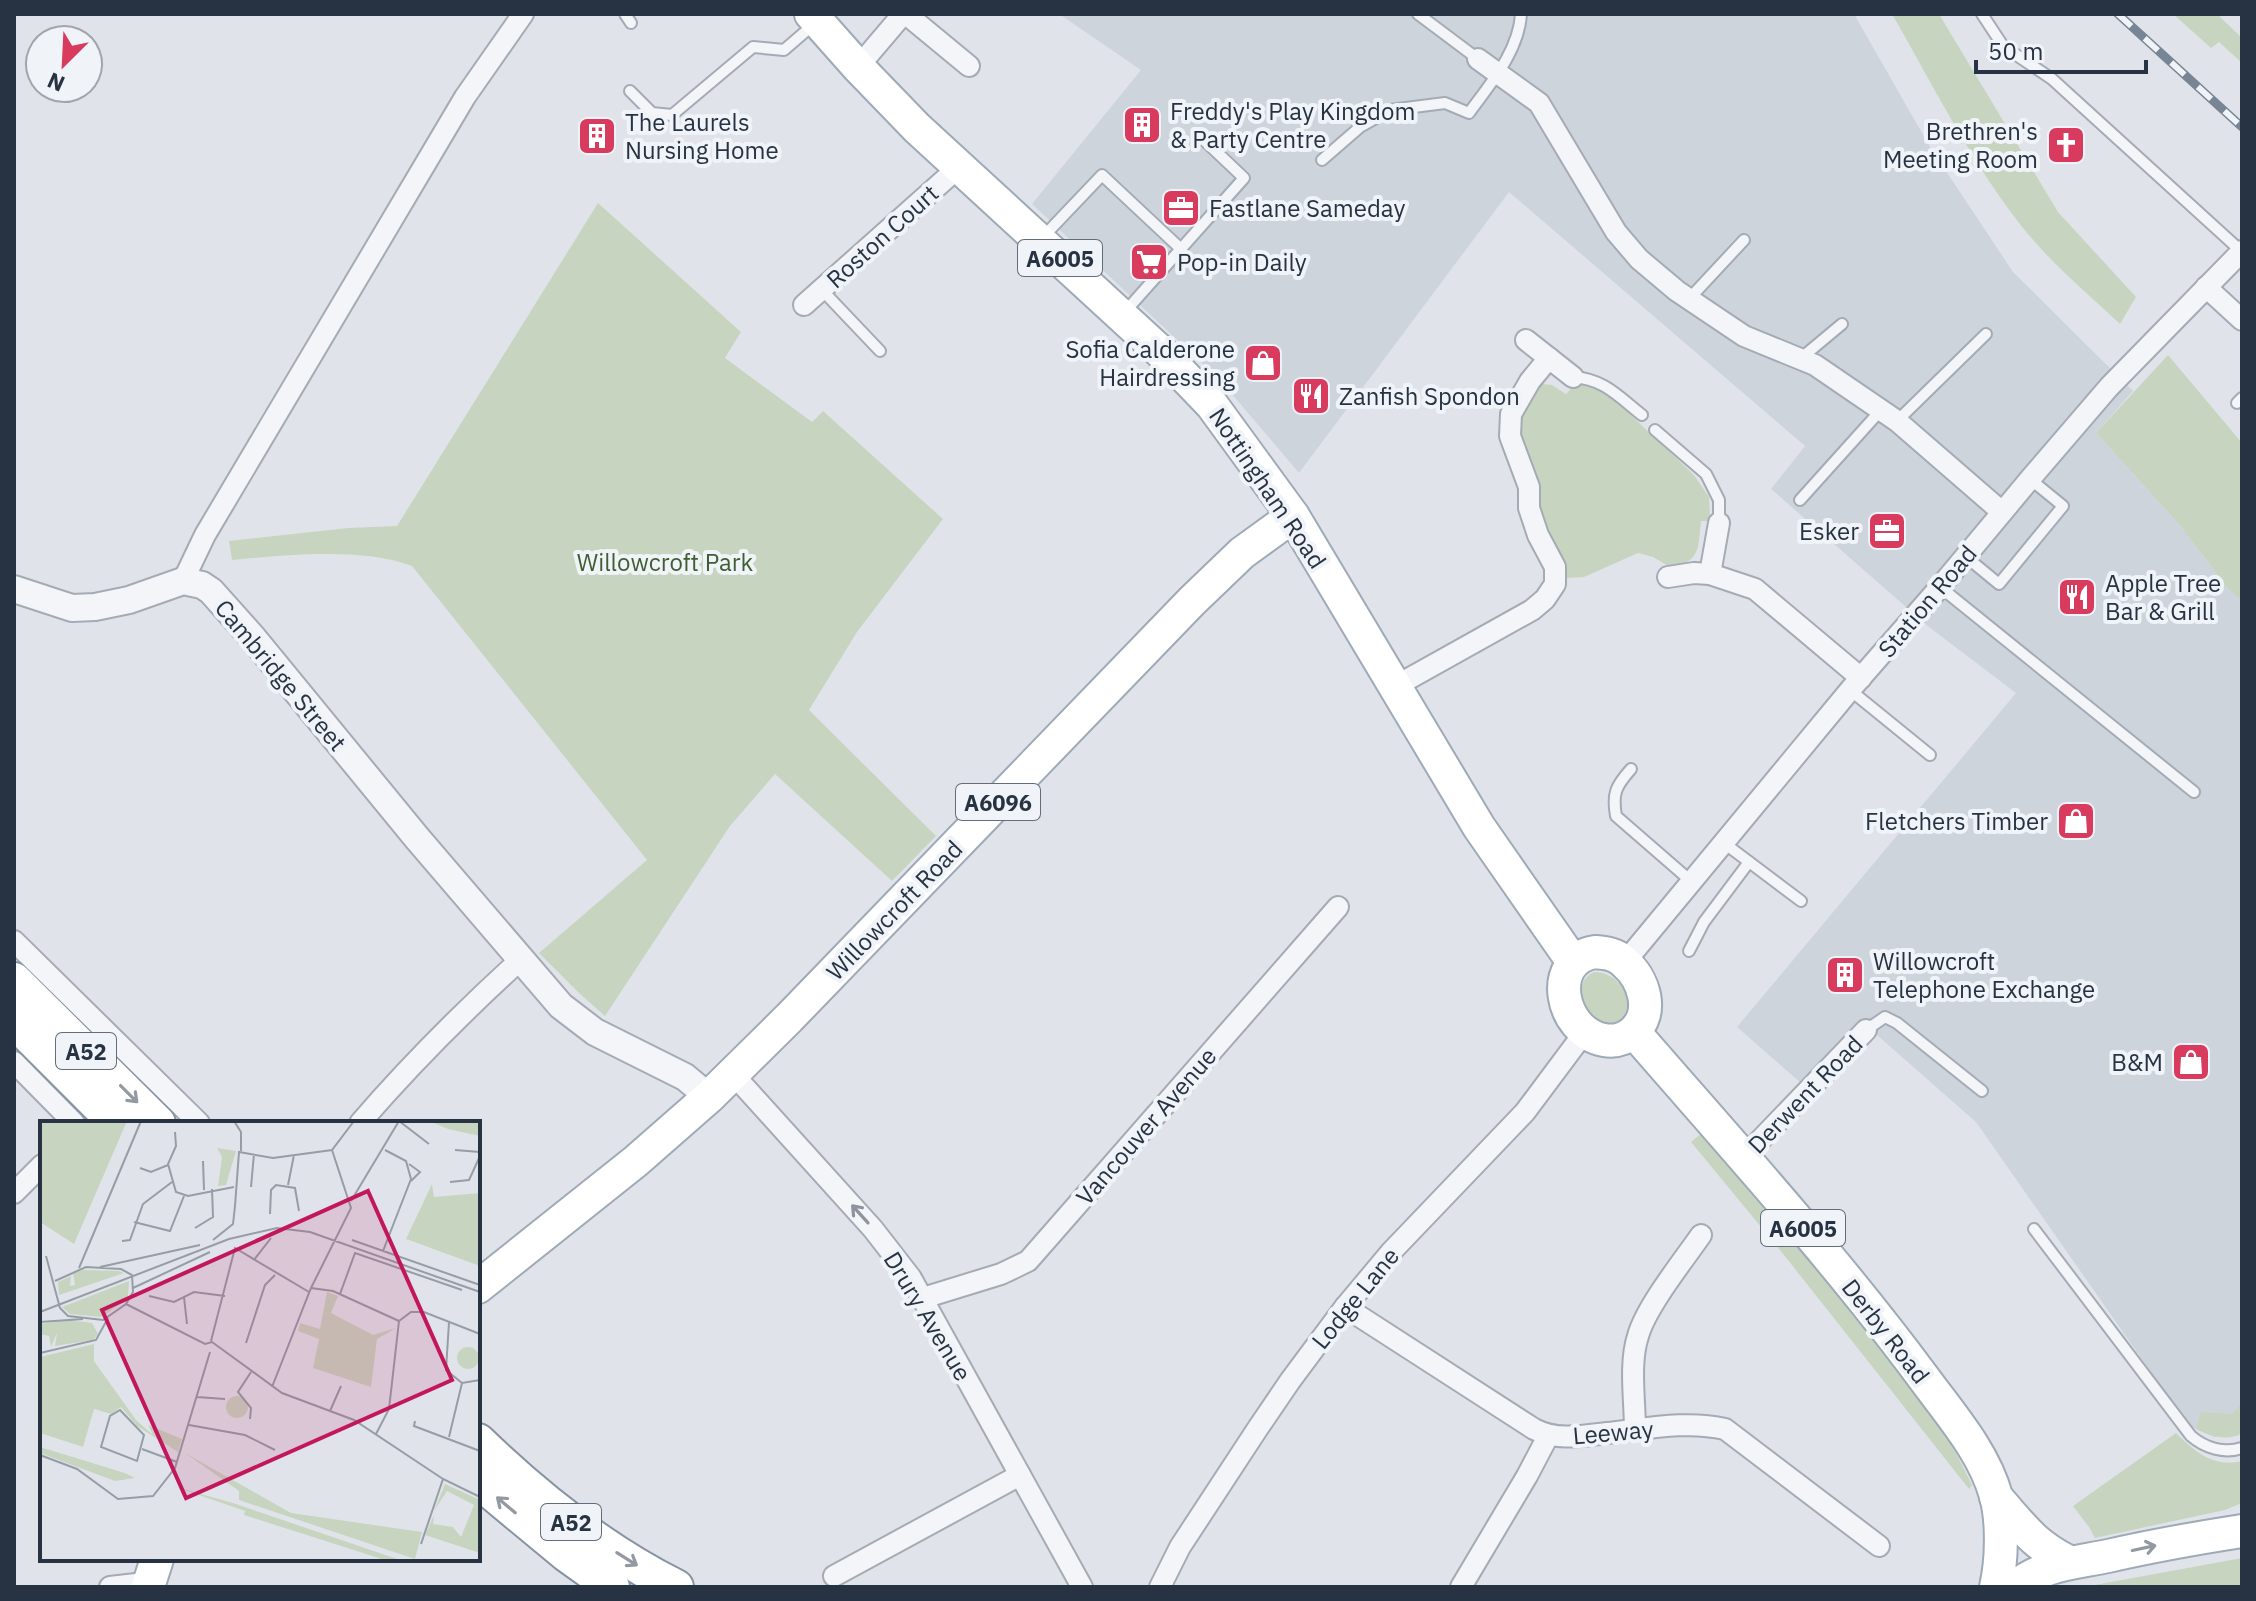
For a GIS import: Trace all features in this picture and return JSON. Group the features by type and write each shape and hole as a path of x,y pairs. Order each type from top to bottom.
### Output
{"highway":[{"name":"A52","path":"14,980 156,1121"},
{"name":"A52","path":"14,1021 114,1121"},
{"name":"A52","path":"480,1443 571,1522 676,1587"},
{"name":"A52","path":"480,1483 566,1554 612,1587"}],"main road":[{"name":"Nottingham Road","path":"814,18 917,128 1163,354 1212,405 1293,516 1479,827 1573,962"},
{"name":"Willowcroft Road","path":"480,1285 636,1161 709,1097 1192,601 1242,553 1293,516"},
{"path":"1595,952 1607,953 1625,962 1639,979 1644,995 1646,1012 1634,1032 1609,1041 1584,1033 1577,1026 1565,1004 1564,987 1573,962 1584,954 1595,952"},
{"name":"Derby Road","path":"1634,1032 1891,1333 1964,1433 1986,1471 1996,1497 2000,1549 1996,1587"},
{"name":"Derby Road","path":"1996,1497 2024,1531 2048,1552 2067,1561"},
{"path":"2015,1587 2067,1561 2097,1558 2238,1529"},
{"path":"148,1586 156,1561"}],"street":[{"path":"14,589 72,608 95,607 129,600 183,581 205,535 465,97 523,14"},
{"path":"858,67 904,14 969,66"},
{"path":"1478,59 1539,103 1616,232 1639,259 1689,299 1744,336 1815,365 1889,416 2002,512"},
{"name":"Roston Court","path":"804,305 960,166"},
{"name":"Station Road","path":"1625,962 2109,387 2242,251"},
{"path":"2206,287 2242,320"},
{"path":"1526,340 1573,377"},
{"path":"1394,687 1532,610 1545,599 1555,584 1555,567 1529,508 1529,487 1510,436 1511,414 1530,381 1549,358"},
{"path":"1710,574 1719,523"},
{"path":"1668,577 1710,574 1755,589 1856,684"},
{"name":"Cambridge Street","path":"183,581 202,585 211,591 253,638 561,1006 577,1020 620,1046 685,1077 709,1097"},
{"name":"Vancouver Avenue","path":"923,1298 1001,1274 1028,1261 1338,907"},
{"path":"14,941 197,1121"},
{"path":"362,1121 431,1043 520,960"},
{"name":"Derwent Road","path":"1743,1158 1866,1030"},
{"name":"Lodge Lane","path":"1160,1587 1180,1547 1265,1417 1345,1307 1391,1252 1525,1112 1584,1033"},
{"path":"14,1062 72,1121"},
{"name":"Drury Avenue","path":"733,1074 873,1229 911,1278 1082,1587"},
{"path":"14,1193 40,1167"},
{"path":"1635,1430 1634,1362 1638,1336 1656,1302 1701,1235"},
{"name":"Leeway","path":"1345,1307 1548,1436 1701,1426 1725,1429 1879,1546"},
{"path":"1461,1587 1548,1436"},
{"path":"834,1576 1020,1475"},
{"path":"110,1587 148,1586"}],"lane":[{"path":"1418,14 1478,59"},
{"path":"1322,160 1360,127 1390,110 1445,103 1469,113 1498,74 1520,29 1521,14"},
{"path":"1982,14 2003,46 2052,79 2242,251"},
{"path":"630,91 652,113 672,115 753,47 784,50 814,18"},
{"path":"1121,315 1244,178 1205,141"},
{"path":"1040,241 1102,175 1181,249"},
{"path":"1689,299 1744,240"},
{"path":"822,290 880,351"},
{"path":"1800,359 1842,324"},
{"path":"1800,500 1889,416 1986,334"},
{"path":"1573,377 1591,378 1642,415"},
{"path":"1655,430 1706,474 1719,500 1719,523"},
{"path":"1965,556 1999,584 2063,506 2030,479"},
{"path":"1940,587 2194,792"},
{"path":"1856,684 1930,755"},
{"path":"1631,769 1618,784 1613,800 1616,816 1692,882"},
{"path":"1724,843 1801,901"},
{"path":"1689,951 1704,922 1749,862"},
{"path":"1866,1030 1885,1017 1897,1023 1982,1091"},
{"path":"2034,1229 2191,1436 2212,1448 2225,1451 2242,1448"}],"shaded area":[{"path":"1059,14 1854,14 1930,147 2013,272 2133,391 2096,433 2177,522 2229,590 2242,601 2242,1433 2214,1437 2188,1425 1976,1122 1861,1021 1801,1083 1737,1027 2016,693 1929,627 1771,489 1805,446 1509,192 1299,473 1220,380 1032,204 1141,70"}],"green space":[{"path":"1892,14 1939,14 2058,212 2136,297 2120,324 2052,261 2016,219 1966,145"},
{"path":"2173,14 2217,14 2242,38 2242,63 2219,42 2211,48"},
{"name":"Willowcroft Park","path":"598,203 741,332 725,358 812,422 823,411 943,519 857,632 809,710 936,836 892,881 775,774 730,826 605,1016 539,953 647,860 412,566 347,554 232,560 229,541 397,526"},
{"path":"2168,355 2242,443 2242,601 2229,590 2177,522 2096,433"},
{"path":"1578,381 1588,383 1616,401 1694,475 1709,497 1710,517 1708,521 1701,521 1696,552 1688,562 1670,567 1638,553 1584,577 1567,578 1562,557 1544,527 1520,435 1521,414 1532,393 1542,384 1552,385 1566,394"},
{"path":"1594,972 1613,978 1625,993 1626,1010 1614,1026 1594,1020 1583,1006 1582,984"},
{"path":"1703,1132 1928,1408 1954,1449 1972,1485 1969,1489 1691,1142"},
{"path":"2242,1403 2242,1433 2225,1438 2196,1429 2201,1412 2232,1414"},
{"path":"2176,1433 2206,1457 2232,1463 2242,1461 2242,1503 2225,1510 2095,1538 2073,1506"},
{"path":"2242,1558 2242,1587 2087,1587 2089,1586"}],"railway":[{"path":"2118,14 2242,127"}],"place":[{"name":"Freddy's Play Kingdom & Party Centre","path":"1142,125"},
{"name":"The Laurels Nursing Home","path":"597,136"},
{"name":"Brethren's Meeting Room","path":"2066,145"},
{"name":"Fastlane Sameday","path":"1181,208"},
{"name":"Pop-in Daily","path":"1149,262"},
{"name":"Sofia Calderone Hairdressing","path":"1263,363"},
{"name":"Zanfish Spondon","path":"1311,396"},
{"name":"Esker","path":"1887,531"},
{"name":"Apple Tree Bar & Grill","path":"2077,597"},
{"name":"Fletchers Timber","path":"2076,821"},
{"name":"Willowcroft Telephone Exchange","path":"1845,975"},
{"name":"B&M","path":"2191,1062"}]}
